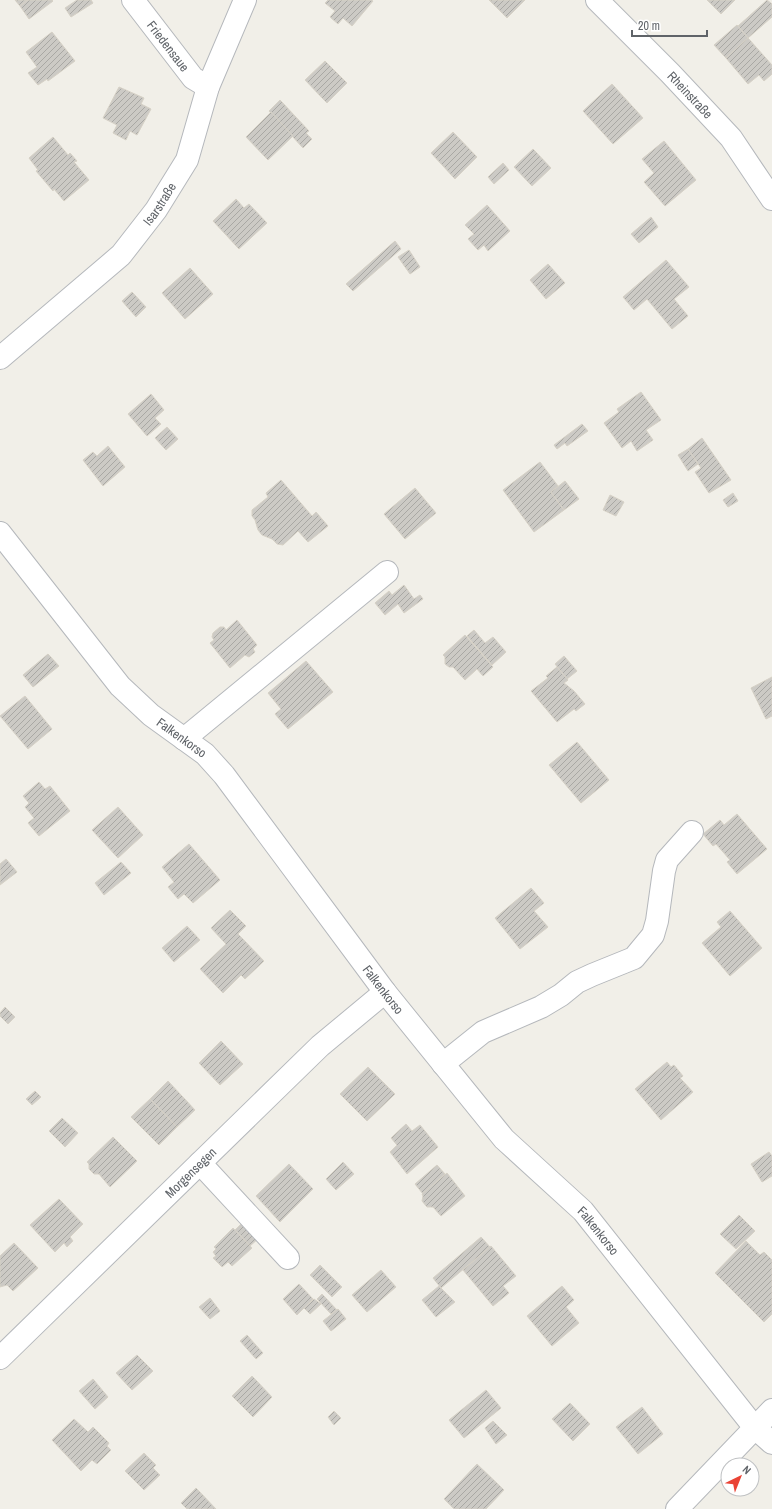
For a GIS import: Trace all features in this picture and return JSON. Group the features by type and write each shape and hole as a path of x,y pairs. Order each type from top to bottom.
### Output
{"street":[{"name":"Friedensaue","path":"133,0 193,78 208,87"},
{"name":"Isarstraße","path":"0,358 121,255 156,210 187,160 208,87 245,0"},
{"name":"Rheinstraße","path":"597,0 670,73 731,138 772,199"},
{"name":"Falkenkorso","path":"0,533 120,686 151,716 205,754 224,775 385,992 504,1139 583,1211 755,1428 772,1443"},
{"path":"184,739 387,572"},
{"path":"443,1064 483,1032 541,1007 561,995 577,982 634,958 653,935 657,921 667,860 692,832"},
{"name":"Morgensegen","path":"0,1358 320,1046 385,992"},
{"path":"200,1163 288,1258"},
{"path":"677,1509 772,1410"}],"building":[{"path":"15,0 28,0 20,6"},
{"path":"28,0 53,1 29,19 20,6"},
{"path":"77,0 91,0 93,3 71,17 65,8"},
{"path":"328,0 373,1 352,26 343,18 338,24 330,17 335,11 325,3"},
{"path":"489,0 525,0 507,18"},
{"path":"707,0 735,0 721,14"},
{"path":"767,0 772,4 772,17 748,38 738,26"},
{"path":"737,25 748,38 726,58 714,45"},
{"path":"52,32 75,61 48,81 47,79 38,85 28,73 37,67 26,52"},
{"path":"748,38 772,65 772,74 764,81 759,75 748,84 726,58"},
{"path":"325,61 347,83 327,103 305,80"},
{"path":"612,84 643,118 613,144 583,111"},
{"path":"119,87 144,98 141,104 151,109 137,135 130,131 126,140 113,133 117,125 103,118"},
{"path":"280,100 309,131 306,133 312,139 303,148 269,111"},
{"path":"271,112 293,136 268,160 246,137"},
{"path":"453,132 477,157 455,179 431,153"},
{"path":"53,137 68,155 70,153 77,161 74,162 89,180 64,201 54,189 53,191 36,171 38,170 29,158"},
{"path":"664,141 696,180 665,206 644,182 654,173 642,159"},
{"path":"533,149 551,168 532,186 514,167"},
{"path":"503,163 509,170 494,184 488,177"},
{"path":"236,199 244,208 249,204 267,223 239,249 213,221"},
{"path":"487,205 510,231 488,251 484,245 478,250 468,239 474,234 465,225"},
{"path":"651,217 658,227 639,243 631,234"},
{"path":"395,241 401,249 353,291 346,284"},
{"path":"409,250 420,267 410,274 398,257"},
{"path":"666,260 689,287 674,299 688,316 672,329 647,299 634,310 623,297"},
{"path":"548,264 565,283 546,299 530,280"},
{"path":"190,268 213,294 185,319 162,293"},
{"path":"132,292 146,307 136,317 122,301"},
{"path":"641,392 661,420 646,430 653,440 637,451 631,441 622,448 604,423 619,412 617,409"},
{"path":"151,394 164,410 155,418 161,424 147,436 128,414"},
{"path":"582,424 588,431 567,446 565,443 557,449 554,445"},
{"path":"167,427 178,439 166,450 155,438"},
{"path":"702,438 731,480 709,493 695,472 701,468 688,449"},
{"path":"108,446 125,467 103,486 83,460 93,452 97,456"},
{"path":"688,449 698,464 688,471 678,455"},
{"path":"540,462 558,486 551,492 564,510 534,532 503,490"},
{"path":"281,480 312,516 316,512 328,526 308,542 298,531 283,545 277,544 272,539 262,535 258,530 252,516 252,510 268,497 266,493"},
{"path":"565,481 579,499 564,510 551,492"},
{"path":"415,488 436,513 405,539 384,514"},
{"path":"733,493 738,501 728,507 723,500"},
{"path":"610,495 624,502 616,516 603,510"},
{"path":"404,585 414,599 420,595 423,599 404,613 398,604 385,615 375,603 389,591 392,595"},
{"path":"237,620 257,645 253,649 255,652 249,657 245,655 230,668 210,643 214,640 212,637 213,633 220,627 224,627 226,630"},
{"path":"474,630 485,643 493,637 506,652 492,665 467,636"},
{"path":"465,635 493,667 483,676 477,669 465,680 453,667 449,667 445,664 445,657 443,655"},
{"path":"48,654 59,666 33,687 23,675"},
{"path":"564,656 577,671 567,679 555,664"},
{"path":"306,661 333,692 288,729 275,714 281,709 268,693"},
{"path":"557,667 568,680 564,683 574,691 585,704 576,711 574,709 557,722 531,691 548,678 546,676"},
{"path":"772,677 772,716 766,719 751,688"},
{"path":"25,696 52,729 28,749 0,716"},
{"path":"577,742 609,780 581,803 549,765"},
{"path":"39,782 45,789 50,786 70,811 39,836 28,823 34,818 25,807 29,803 23,796"},
{"path":"118,807 143,835 118,858 92,830"},
{"path":"737,814 767,849 737,874 727,862 730,860 716,844 713,846 703,834 720,820 724,825"},
{"path":"189,844 220,880 193,903 184,894 178,899 168,887 174,882 162,867"},
{"path":"6,859 17,872 0,885 0,864"},
{"path":"121,862 131,873 104,895 95,883"},
{"path":"531,888 544,903 534,911 548,927 520,949 495,918"},
{"path":"230,910 246,926 238,934 264,961 245,979 241,975 223,993 200,969 226,944 211,928"},
{"path":"730,911 762,948 730,976 702,943 721,927 717,922"},
{"path":"187,926 200,940 174,962 162,948"},
{"path":"5,1007 15,1017 8,1024 0,1016 0,1013"},
{"path":"221,1041 243,1064 220,1085 199,1063"},
{"path":"667,1062 671,1067 674,1065 683,1076 680,1078 693,1092 661,1120 635,1089"},
{"path":"368,1067 395,1094 367,1121 340,1094"},
{"path":"168,1081 195,1110 177,1127 150,1099"},
{"path":"35,1091 41,1097 32,1105 26,1099"},
{"path":"150,1099 177,1127 159,1145 131,1117"},
{"path":"62,1118 78,1133 65,1147 49,1131"},
{"path":"406,1124 412,1131 420,1125 438,1147 407,1174 390,1152 397,1145 391,1138"},
{"path":"113,1137 137,1161 110,1187 99,1174 94,1174 89,1169 89,1164 87,1162"},
{"path":"769,1152 772,1156 772,1176 762,1182 751,1164"},
{"path":"343,1162 354,1174 336,1190 326,1179"},
{"path":"289,1164 313,1189 280,1222 256,1196"},
{"path":"437,1165 445,1174 423,1194 415,1184"},
{"path":"447,1173 465,1196 441,1216 433,1207 427,1207 422,1201 422,1194"},
{"path":"59,1199 83,1224 70,1237 73,1241 67,1247 64,1243 55,1252 30,1225"},
{"path":"739,1215 755,1231 736,1249 720,1234"},
{"path":"243,1222 259,1238 250,1246 235,1230"},
{"path":"233,1228 252,1248 232,1266 228,1262 222,1267 213,1258 216,1256 213,1252 216,1249 214,1247"},
{"path":"481,1237 490,1247 441,1288 433,1278"},
{"path":"746,1241 760,1255 764,1252 772,1260 772,1314 764,1322 715,1273"},
{"path":"14,1243 38,1268 13,1291 7,1285 0,1287 0,1256"},
{"path":"491,1246 516,1276 503,1286 509,1293 493,1306 463,1270"},
{"path":"320,1265 342,1287 332,1297 310,1275"},
{"path":"381,1270 396,1287 367,1312 352,1295"},
{"path":"299,1284 313,1299 297,1315 283,1299"},
{"path":"439,1286 455,1302 436,1317 422,1300"},
{"path":"562,1286 574,1300 566,1307 579,1323 552,1346 527,1316"},
{"path":"322,1294 337,1310 331,1314 317,1299"},
{"path":"210,1298 220,1311 210,1319 199,1307"},
{"path":"314,1299 321,1304 310,1314 304,1308"},
{"path":"338,1309 346,1319 331,1331 323,1321"},
{"path":"247,1335 263,1353 256,1359 240,1341"},
{"path":"137,1355 153,1371 132,1390 116,1373"},
{"path":"252,1376 272,1397 253,1417 232,1396"},
{"path":"93,1379 108,1397 95,1409 79,1391"},
{"path":"486,1390 501,1408 464,1438 449,1420"},
{"path":"570,1403 590,1424 573,1441 552,1419"},
{"path":"642,1407 663,1434 638,1454 616,1427"},
{"path":"334,1411 341,1418 334,1425 328,1417"},
{"path":"74,1419 88,1432 93,1427 109,1443 107,1446 111,1450 97,1464 92,1460 81,1471 52,1440"},
{"path":"493,1421 507,1435 496,1444 485,1428"},
{"path":"144,1453 156,1465 153,1468 160,1475 144,1490 125,1471"},
{"path":"477,1464 504,1490 486,1509 454,1509 444,1499"},
{"path":"196,1488 216,1509 187,1509 181,1503"}]}
